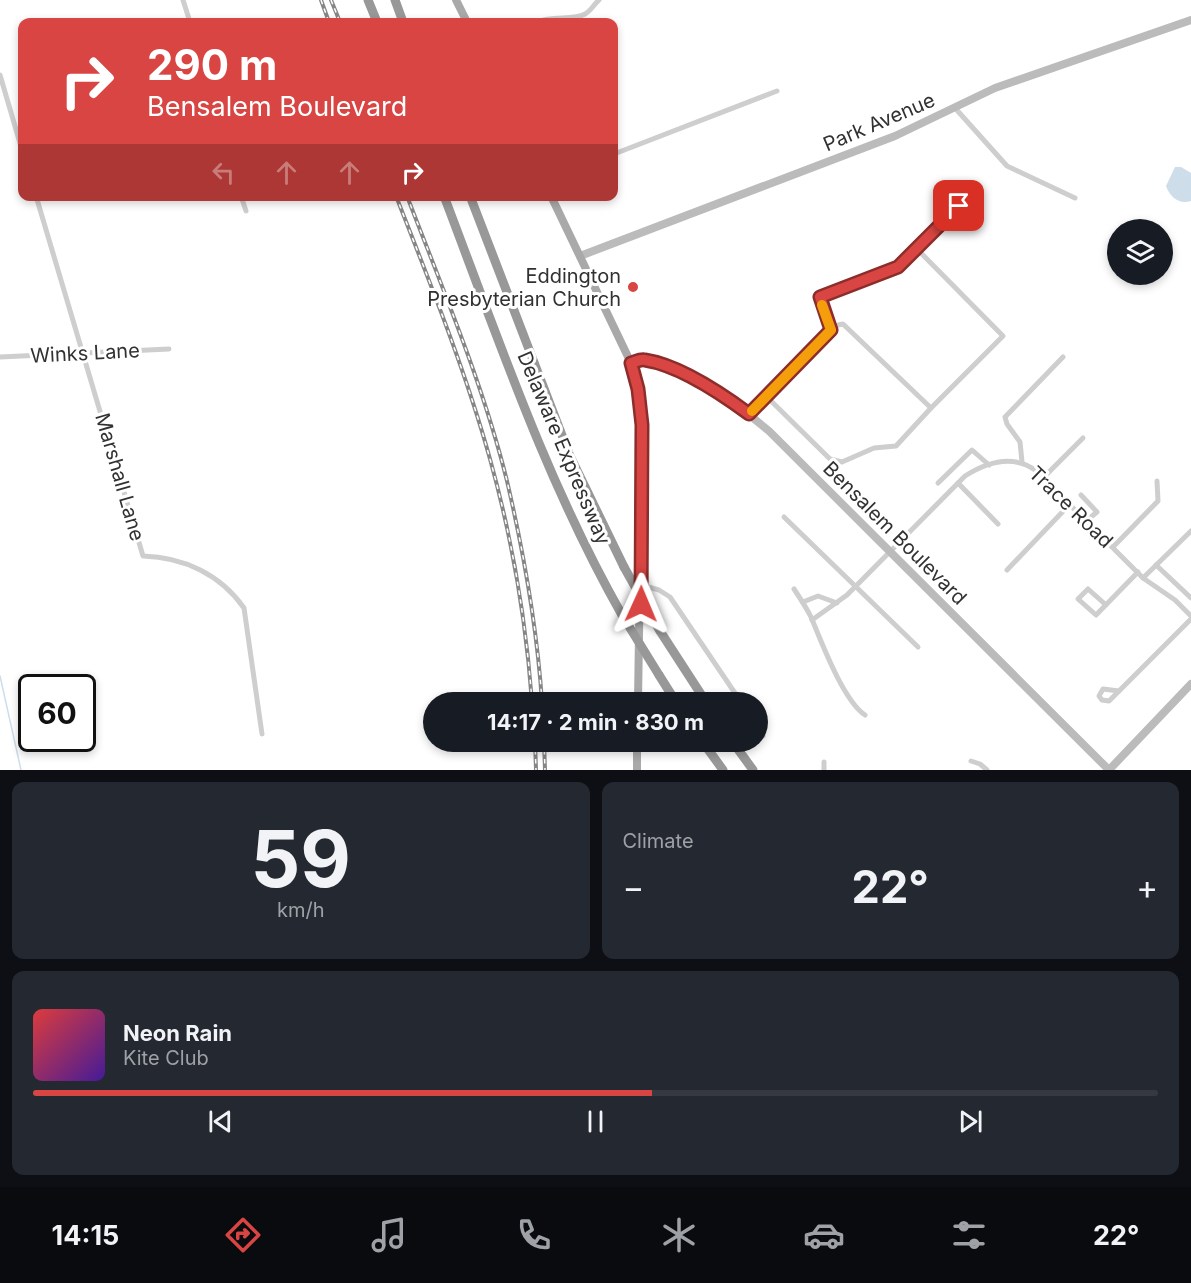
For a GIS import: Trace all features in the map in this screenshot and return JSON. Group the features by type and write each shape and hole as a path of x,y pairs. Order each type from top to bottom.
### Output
{"highway":[{"path":"368,0 375,18"},
{"path":"395,0 402,18"},
{"name":"Delaware Expressway","path":"446,201 553,478 622,615 670,692"},
{"name":"Delaware Expressway","path":"472,201 570,456 624,567 660,631 700,692"},
{"path":"710,752 723,770"},
{"path":"740,752 753,770"}],"main road":[{"path":"456,0 465,18"},
{"name":"Park Avenue","path":"580,256 895,136 995,88 1191,20"},
{"path":"553,201 631,363 638,389 642,418 638,692"},
{"name":"Bensalem Boulevard","path":"631,363 644,360 677,372 716,391 778,438 890,553 1109,770"},
{"path":"1109,770 1191,684"},
{"path":"637,752 637,770"}],"street":[{"path":"183,0 189,18"},
{"path":"549,18 580,16 588,12 599,0"},
{"path":"0,75 18,136"},
{"path":"618,152 777,92"},
{"path":"955,108 1007,166 1075,198"},
{"name":"Marshall Lane","path":"37,201 143,556 175,560 213,577 233,592 244,608 262,734"},
{"path":"243,201 246,211"},
{"path":"831,330 820,297 898,267 959,206"},
{"path":"766,396 830,459 842,462 874,448 896,446 1003,336 916,248"},
{"path":"749,414 831,330 843,324 931,408"},
{"name":"Winks Lane","path":"0,357 169,349"},
{"path":"1022,462 1020,442 1006,424 1005,417 1062,357"},
{"path":"1042,478 1083,438"},
{"path":"938,483 972,450 989,465"},
{"name":"Trace Road","path":"812,620 837,603 856,586 968,474 1008,460 1022,462 1042,478 1143,578 1175,600 1191,617"},
{"path":"1113,547 1158,501 1157,481"},
{"path":"958,483 999,524"},
{"path":"1081,495 1097,512 1086,521"},
{"path":"1007,570 1070,504"},
{"path":"784,517 918,647"},
{"path":"1143,578 1191,531"},
{"path":"1156,565 1191,598"},
{"path":"1106,605 1089,589 1078,599 1095,616 1106,605 1138,572"},
{"path":"641,585 659,590 670,597 734,692"},
{"path":"794,589 812,620 849,697 865,715"},
{"path":"802,603 818,596 837,603"},
{"path":"1119,691 1191,617"},
{"path":"971,761 987,770"},
{"path":"824,762 824,770"}],"water":[{"path":"1175,167 1181,167 1191,173 1191,201 1179,201 1173,197 1166,186"}],"waterway":[{"path":"0,676 21,770"}],"railway":[{"path":"321,0 328,18"},
{"path":"331,0 338,18"},
{"path":"398,201 458,359 490,459 517,579 531,692"},
{"path":"409,201 474,373 507,481 529,591 541,692"},
{"path":"535,752 536,770"},
{"path":"544,752 545,770"}],"slow traffic":[{"path":"752,411 831,330 822,305"}],"place":[{"name":"Eddington Presbyterian Church","path":"633,287"}],"route":[{"path":"641,604 642,425 641,405 631,363 644,360 677,372 721,394 749,414 831,330 820,297 898,267 959,206"}]}
